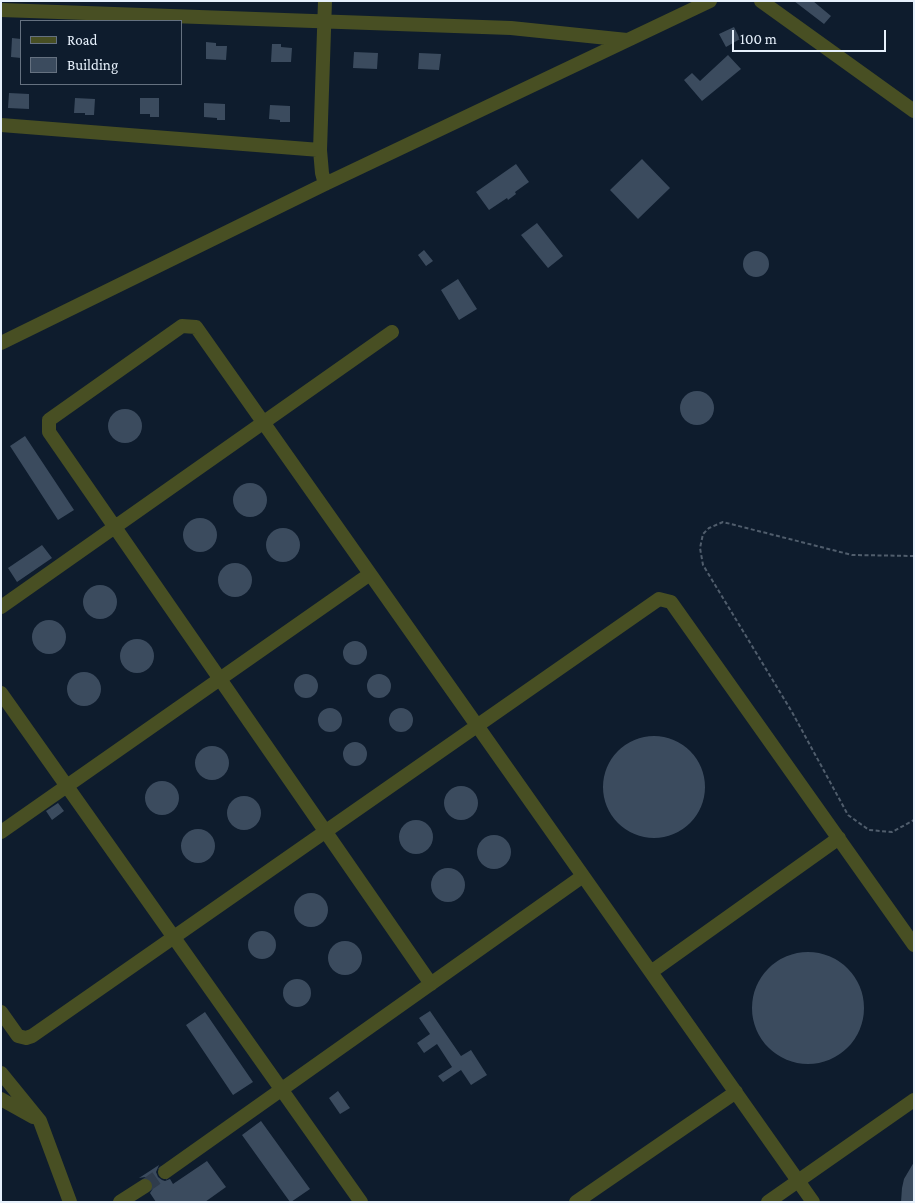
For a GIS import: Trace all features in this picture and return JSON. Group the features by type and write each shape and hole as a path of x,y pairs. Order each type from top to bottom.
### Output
{"street":[{"path":"325,1 320,150 322,173 326,184"},
{"path":"1,343 326,184 710,1"},
{"path":"761,1 914,111"},
{"path":"1,10 511,28 628,40"},
{"path":"1,125 320,150"},
{"path":"431,984 49,432 50,420 182,326 196,327 813,1202"},
{"path":"1,607 392,332"},
{"path":"1,832 370,574"},
{"path":"1,1012 18,1036 26,1038 32,1036 659,599 672,602 914,945"},
{"path":"1,693 361,1202"},
{"path":"651,972 838,838"},
{"path":"165,1172 583,876"},
{"path":"1,1072 40,1121 70,1202"},
{"path":"576,1202 736,1092"},
{"path":"1,1099 40,1121"},
{"path":"768,1202 914,1100"},
{"path":"120,1202 145,1186"}],"path":[{"path":"914,556 852,555 723,522 709,528 702,534 700,548 703,565 792,712 848,815 869,830 892,832 914,820"}],"building":[{"path":"794,1 813,1 831,16 824,24"},
{"path":"734,27 740,39 726,47 719,34"},
{"path":"12,38 20,39 20,58 11,57"},
{"path":"206,42 216,43 216,46 227,46 226,60 206,59"},
{"path":"272,44 281,44 281,47 292,48 291,62 271,62"},
{"path":"354,52 378,53 377,69 353,68"},
{"path":"419,53 441,54 439,70 418,69"},
{"path":"728,55 741,69 702,101 684,80 692,73 700,81"},
{"path":"9,93 29,94 29,109 8,108"},
{"path":"75,98 95,99 94,115 74,113"},
{"path":"140,98 159,98 159,117 150,117 150,114 140,114"},
{"path":"204,103 225,104 225,120 204,117"},
{"path":"270,105 290,106 290,122 269,119"},
{"path":"642,159 670,188 638,219 610,190"},
{"path":"516,164 529,182 515,192 516,194 508,200 507,198 489,210 476,192"},
{"path":"537,223 563,256 548,268 521,235"},
{"path":"424,250 433,261 426,266 418,255"},
{"path":"756,251 765,255 769,264 765,273 756,277 747,273 743,264 747,255"},
{"path":"458,279 477,309 459,320 441,290"},
{"path":"697,391 709,396 714,408 709,420 697,425 685,420 680,408 685,396"},
{"path":"125,409 137,414 142,426 137,438 125,443 113,438 108,426 113,414"},
{"path":"25,436 74,510 58,520 10,446"},
{"path":"250,483 262,488 267,500 262,512 250,517 238,512 233,500 238,488"},
{"path":"200,518 212,523 217,535 212,547 200,552 188,547 183,535 188,523"},
{"path":"283,528 295,533 300,545 295,557 283,562 271,557 266,545 271,533"},
{"path":"42,545 52,558 17,582 8,568"},
{"path":"235,563 247,568 252,580 247,592 235,597 223,592 218,580 223,568"},
{"path":"100,585 112,590 117,602 112,614 100,619 88,614 83,602 88,590"},
{"path":"49,620 61,625 66,637 61,649 49,654 37,649 32,637 37,625"},
{"path":"137,639 149,644 154,656 149,668 137,673 125,668 120,656 125,644"},
{"path":"350,641 360,641 367,648 367,658 360,665 350,665 343,658 343,648"},
{"path":"84,672 96,677 101,689 96,701 84,706 72,701 67,689 72,677"},
{"path":"301,674 311,674 318,681 318,691 311,698 301,698 294,691 294,681"},
{"path":"374,674 384,674 391,681 391,691 384,698 374,698 367,691 367,681"},
{"path":"325,708 335,708 342,715 342,725 335,732 325,732 318,725 318,715"},
{"path":"396,708 406,708 413,715 413,725 406,732 396,732 389,725 389,715"},
{"path":"654,736 674,739 683,744 697,758 702,767 705,787 702,807 697,816 683,830 674,835 654,838 634,835 625,830 611,816 606,807 603,787 606,767 611,758 625,744 634,739"},
{"path":"350,742 360,742 367,749 367,759 360,766 350,766 343,759 343,749"},
{"path":"212,746 224,751 229,763 224,775 212,780 200,775 195,763 200,751"},
{"path":"162,781 174,786 179,798 174,810 162,815 150,810 145,798 150,786"},
{"path":"461,786 473,791 478,803 473,815 461,820 449,815 444,803 449,791"},
{"path":"244,796 256,801 261,813 256,825 244,830 232,825 227,813 232,801"},
{"path":"58,803 64,811 52,820 46,811"},
{"path":"416,820 428,825 433,837 428,849 416,854 404,849 399,837 404,825"},
{"path":"198,829 210,834 215,846 210,858 198,863 186,858 181,846 186,834"},
{"path":"494,835 506,840 511,852 506,864 494,869 482,864 477,852 482,840"},
{"path":"448,868 460,873 465,885 460,897 448,902 436,897 431,885 436,873"},
{"path":"311,893 323,898 328,910 323,922 311,927 299,922 294,910 299,898"},
{"path":"262,931 272,935 276,945 272,955 262,959 252,955 248,945 252,935"},
{"path":"345,941 357,946 362,958 357,970 345,975 333,970 328,958 333,946"},
{"path":"808,952 830,956 848,968 860,986 864,1008 860,1030 848,1048 830,1060 808,1064 786,1060 768,1048 756,1030 752,1008 756,986 768,968 786,956"},
{"path":"297,979 307,983 311,993 307,1003 297,1007 287,1003 283,993 287,983"},
{"path":"430,1011 461,1056 471,1050 487,1075 471,1085 461,1070 443,1082 438,1076 452,1067 437,1044 424,1053 417,1043 430,1034 419,1018"},
{"path":"205,1012 253,1082 233,1095 186,1025"},
{"path":"338,1091 350,1108 340,1114 329,1098"},
{"path":"261,1121 310,1189 291,1202 242,1135"},
{"path":"207,1161 226,1187 205,1202 156,1202 150,1193 154,1186 152,1181 145,1177 139,1178 159,1165 156,1172 158,1177 165,1181 170,1179 173,1184"},
{"path":"914,1162 914,1202 901,1202 904,1179"}],"tunnel":[{"path":"145,1186 165,1172"}]}
